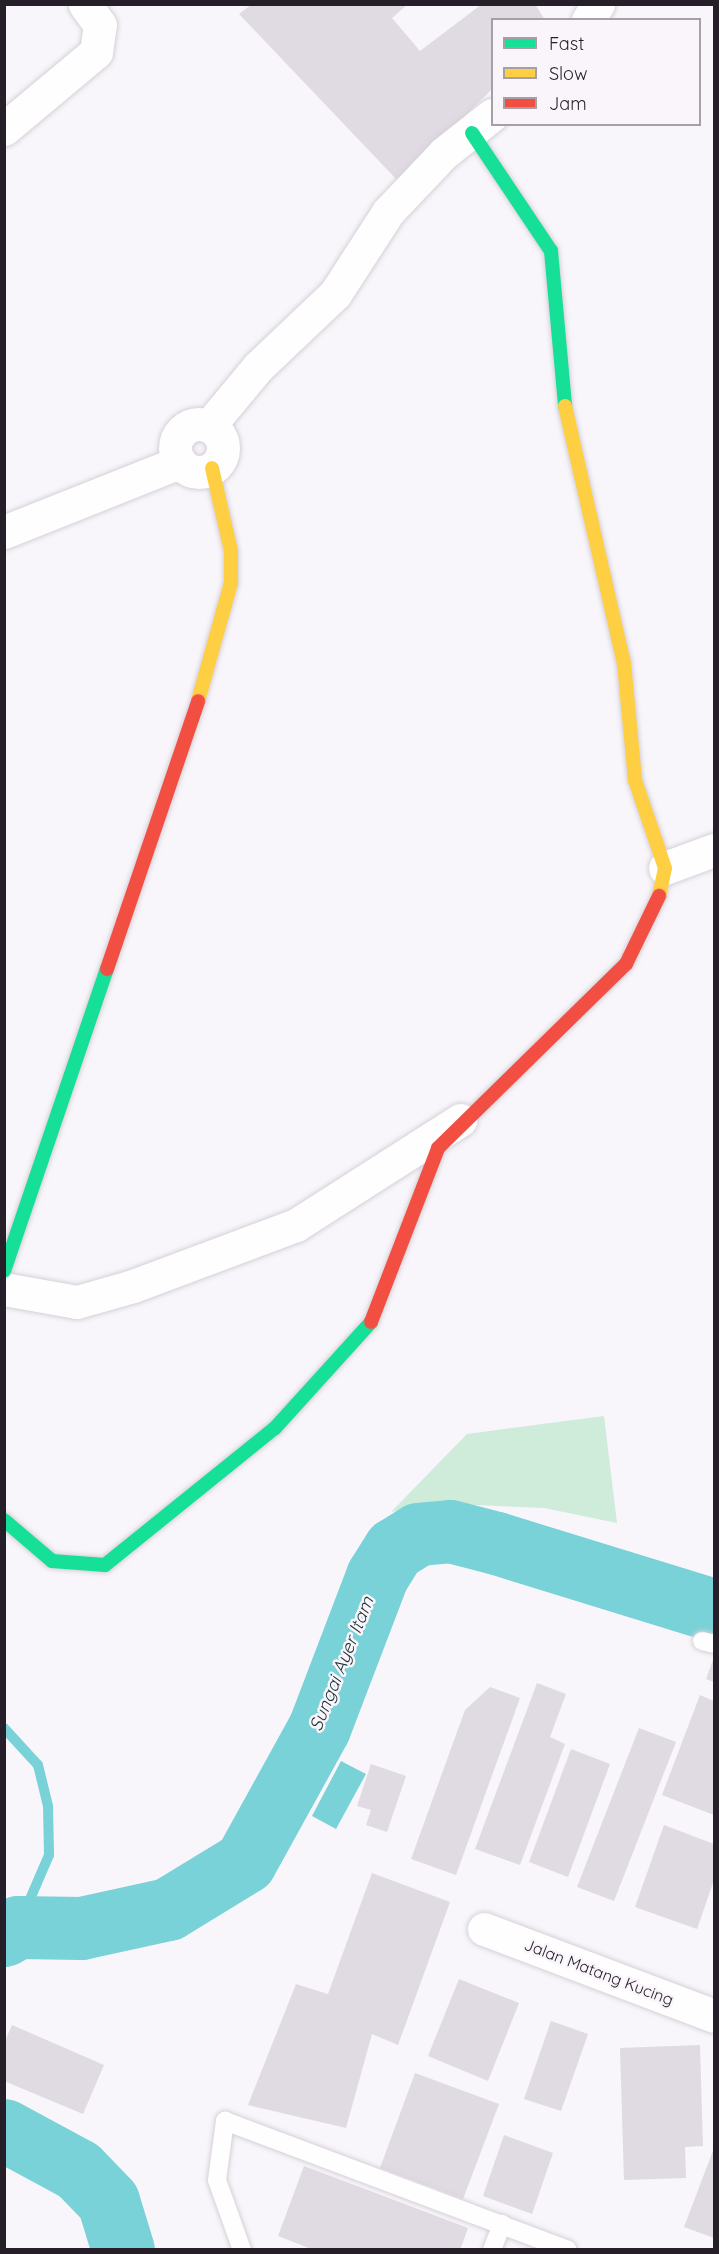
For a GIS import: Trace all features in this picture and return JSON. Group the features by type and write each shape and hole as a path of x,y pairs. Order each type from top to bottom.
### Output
{"street":[{"path":"4,129 96,52 100,25 85,4"},
{"path":"589,18 598,4"},
{"path":"4,1520 52,1561 105,1565 275,1428 367,1332 429,1183 438,1148 464,1118 626,964 657,903 665,868 634,780 624,663 568,437 551,250 482,124 444,153 388,212 334,294 258,366 208,426"},
{"path":"208,426 191,425 178,435 175,451 180,462 196,472 212,468"},
{"path":"4,1271 219,641 231,584 231,551 212,468 222,448 208,426"},
{"path":"4,532 180,462"},
{"path":"665,868 714,850"},
{"path":"4,1289 77,1302 133,1286 296,1225 464,1118"},
{"name":"Jalan Matang Kucing","path":"484,1929 714,2016"}],"lane":[{"path":"242,2250 217,2180 225,2121 568,2250"},
{"path":"492,2250 502,2224"}],"green space":[{"path":"604,1416 617,1523 544,1508 453,1504 391,1512 467,1434"}],"water":[{"path":"341,1761 366,1774 336,1829 312,1816"}],"building":[{"path":"252,4 408,4 392,18 420,51 482,4 535,4 544,18 491,18 491,90 399,182 239,14"},
{"path":"714,1657 714,1682 706,1679"},
{"path":"537,1683 566,1694 550,1737 565,1744 520,1865 475,1849"},
{"path":"490,1687 520,1698 456,1875 411,1859 465,1710"},
{"path":"700,1695 714,1701 714,1815 662,1795"},
{"path":"639,1728 676,1742 614,1901 577,1887"},
{"path":"571,1749 610,1764 568,1877 529,1862"},
{"path":"371,1764 406,1776 387,1832 366,1825 371,1810 357,1806"},
{"path":"664,1825 714,1844 714,1880 697,1929 635,1907"},
{"path":"372,1873 450,1902 398,2045 372,2034 346,2128 248,2105 296,1984 328,1994"},
{"path":"459,1979 519,2003 488,2081 428,2056"},
{"path":"551,2021 588,2034 561,2111 524,2099"},
{"path":"12,2025 104,2065 83,2114 4,2081 4,2043"},
{"path":"700,2045 703,2146 685,2147 686,2178 624,2180 620,2048"},
{"path":"415,2073 499,2104 463,2199 380,2168"},
{"path":"504,2135 553,2153 532,2214 483,2196"},
{"path":"714,2148 714,2238 684,2227"},
{"path":"304,2166 468,2228 460,2250 314,2250 278,2236"}],"waterway":[{"name":"Sungai Ayer Itam","path":"4,1935 18,1927 81,1928 168,1909 245,1862 319,1728 377,1576 394,1549 418,1534 450,1531 714,1610"},
{"name":"Sungai Ayer Itam","path":"4,1728 38,1765 48,1806 49,1855 18,1927"},
{"name":"Sungai Ayer Itam","path":"4,2130 78,2170 108,2201 123,2250"}],"traffic: fast":[{"path":"472,133 551,251 565,406"},
{"path":"4,1271 107,969"},
{"path":"4,1520 52,1561 105,1565 275,1428 371,1322"}],"traffic: slow":[{"path":"565,406 624,663 635,780 665,868 659,896"},
{"path":"198,701 231,583 231,551 212,468"}],"traffic: jam":[{"path":"107,969 198,701"},
{"path":"371,1322 438,1148 626,964 659,896"}]}
